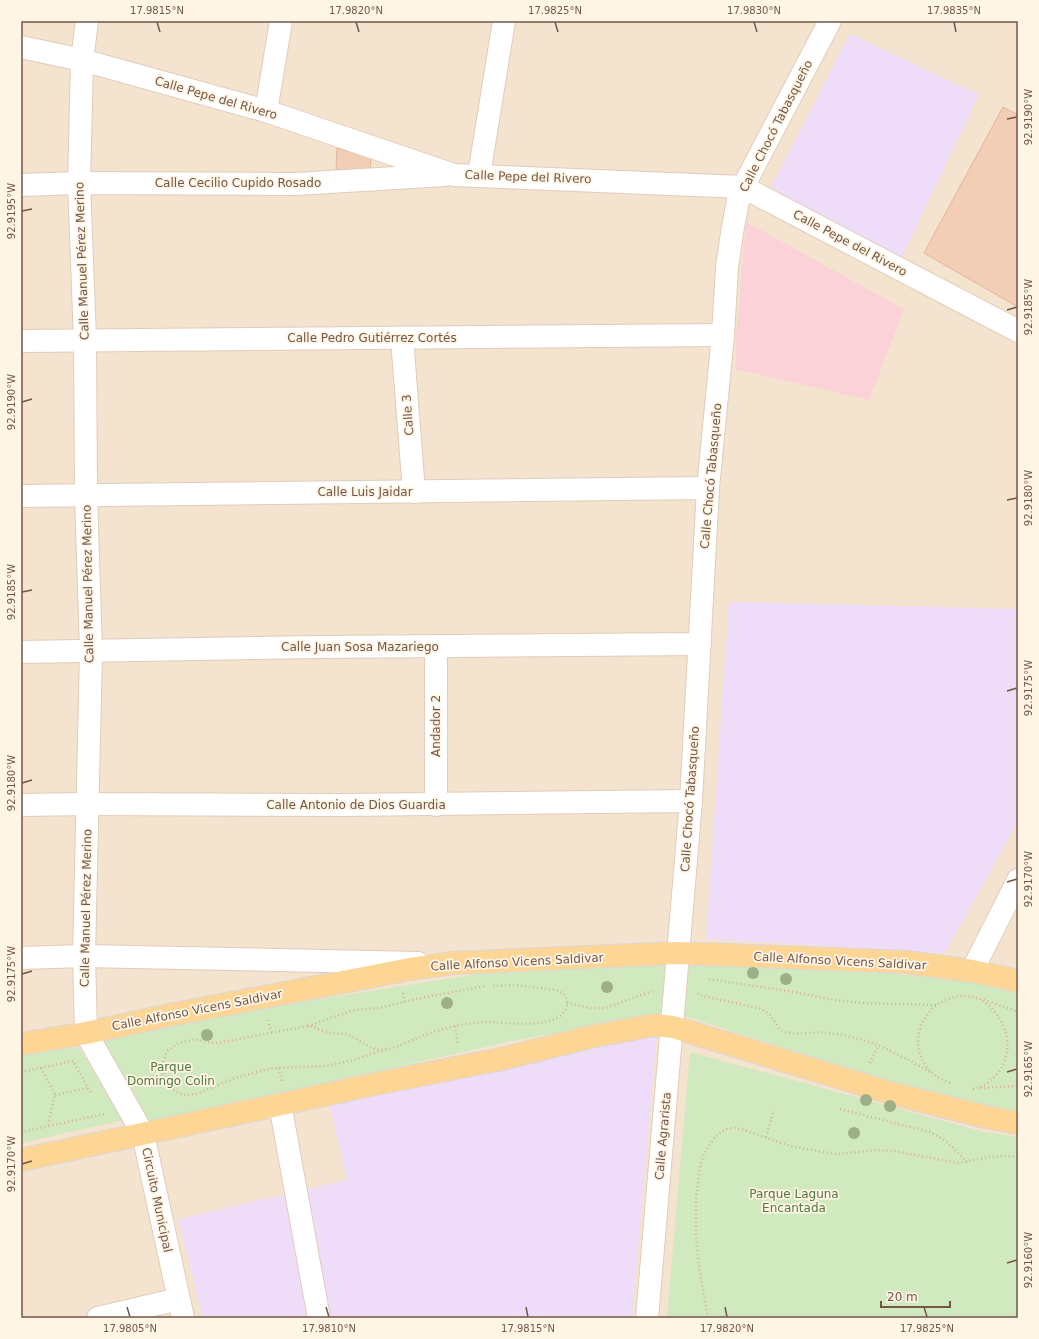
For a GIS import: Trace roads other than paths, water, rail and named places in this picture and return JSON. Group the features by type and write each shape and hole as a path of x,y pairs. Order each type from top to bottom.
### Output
{"main road":[{"name":"Calle Alfonso Vicens Saldivar","path":"21,1044 86,1033 175,1014 410,969 453,963 678,953 906,962 972,971 1018,981"},
{"path":"143,1134 500,1059 594,1036 655,1025 673,1027 894,1094 986,1117 1018,1123"},
{"name":"Circuito Municipal","path":"21,1160 143,1134"}],"street":[{"name":"Calle Manuel Pérez Merino","path":"87,21 82,60 79,183 85,340 86,495 91,651 84,956 86,1033 143,1134"},
{"path":"266,111 281,21"},
{"path":"479,175 504,21"},
{"name":"Calle Chocó Tabasqueño","path":"678,953 691,801 708,488 733,227 738,201 744,187 830,21"},
{"name":"Calle Pepe del Rivero","path":"21,47 82,60 266,111 454,175 744,187 1018,331"},
{"name":"Calle Cecilio Cupido Rosado","path":"21,185 79,183 296,184 454,175"},
{"name":"Calle Pedro Gutiérrez Cortés","path":"21,342 85,340 723,335"},
{"name":"Calle 3","path":"402,338 414,492"},
{"name":"Calle Luis Jaidar","path":"21,496 708,488"},
{"name":"Calle Juan Sosa Mazariego","path":"21,652 320,646 700,644"},
{"name":"Andador 2","path":"436,646 436,805"},
{"name":"Calle Antonio de Dios Guardia","path":"21,805 436,805 691,801"},
{"path":"972,971 1018,880"},
{"name":"Calle Agrarista","path":"647,1318 673,1027 686,980 678,953"},
{"path":"21,958 84,956 453,963"},
{"path":"280,1104 319,1318"},
{"name":"Circuito Municipal","path":"143,1134 181,1309"},
{"path":"98,1318 181,1309"}],"park label":[{"name":"Parque Domingo Colin","path":"171,1074"},
{"name":"Parque Laguna Encantada","path":"794,1201"}]}
